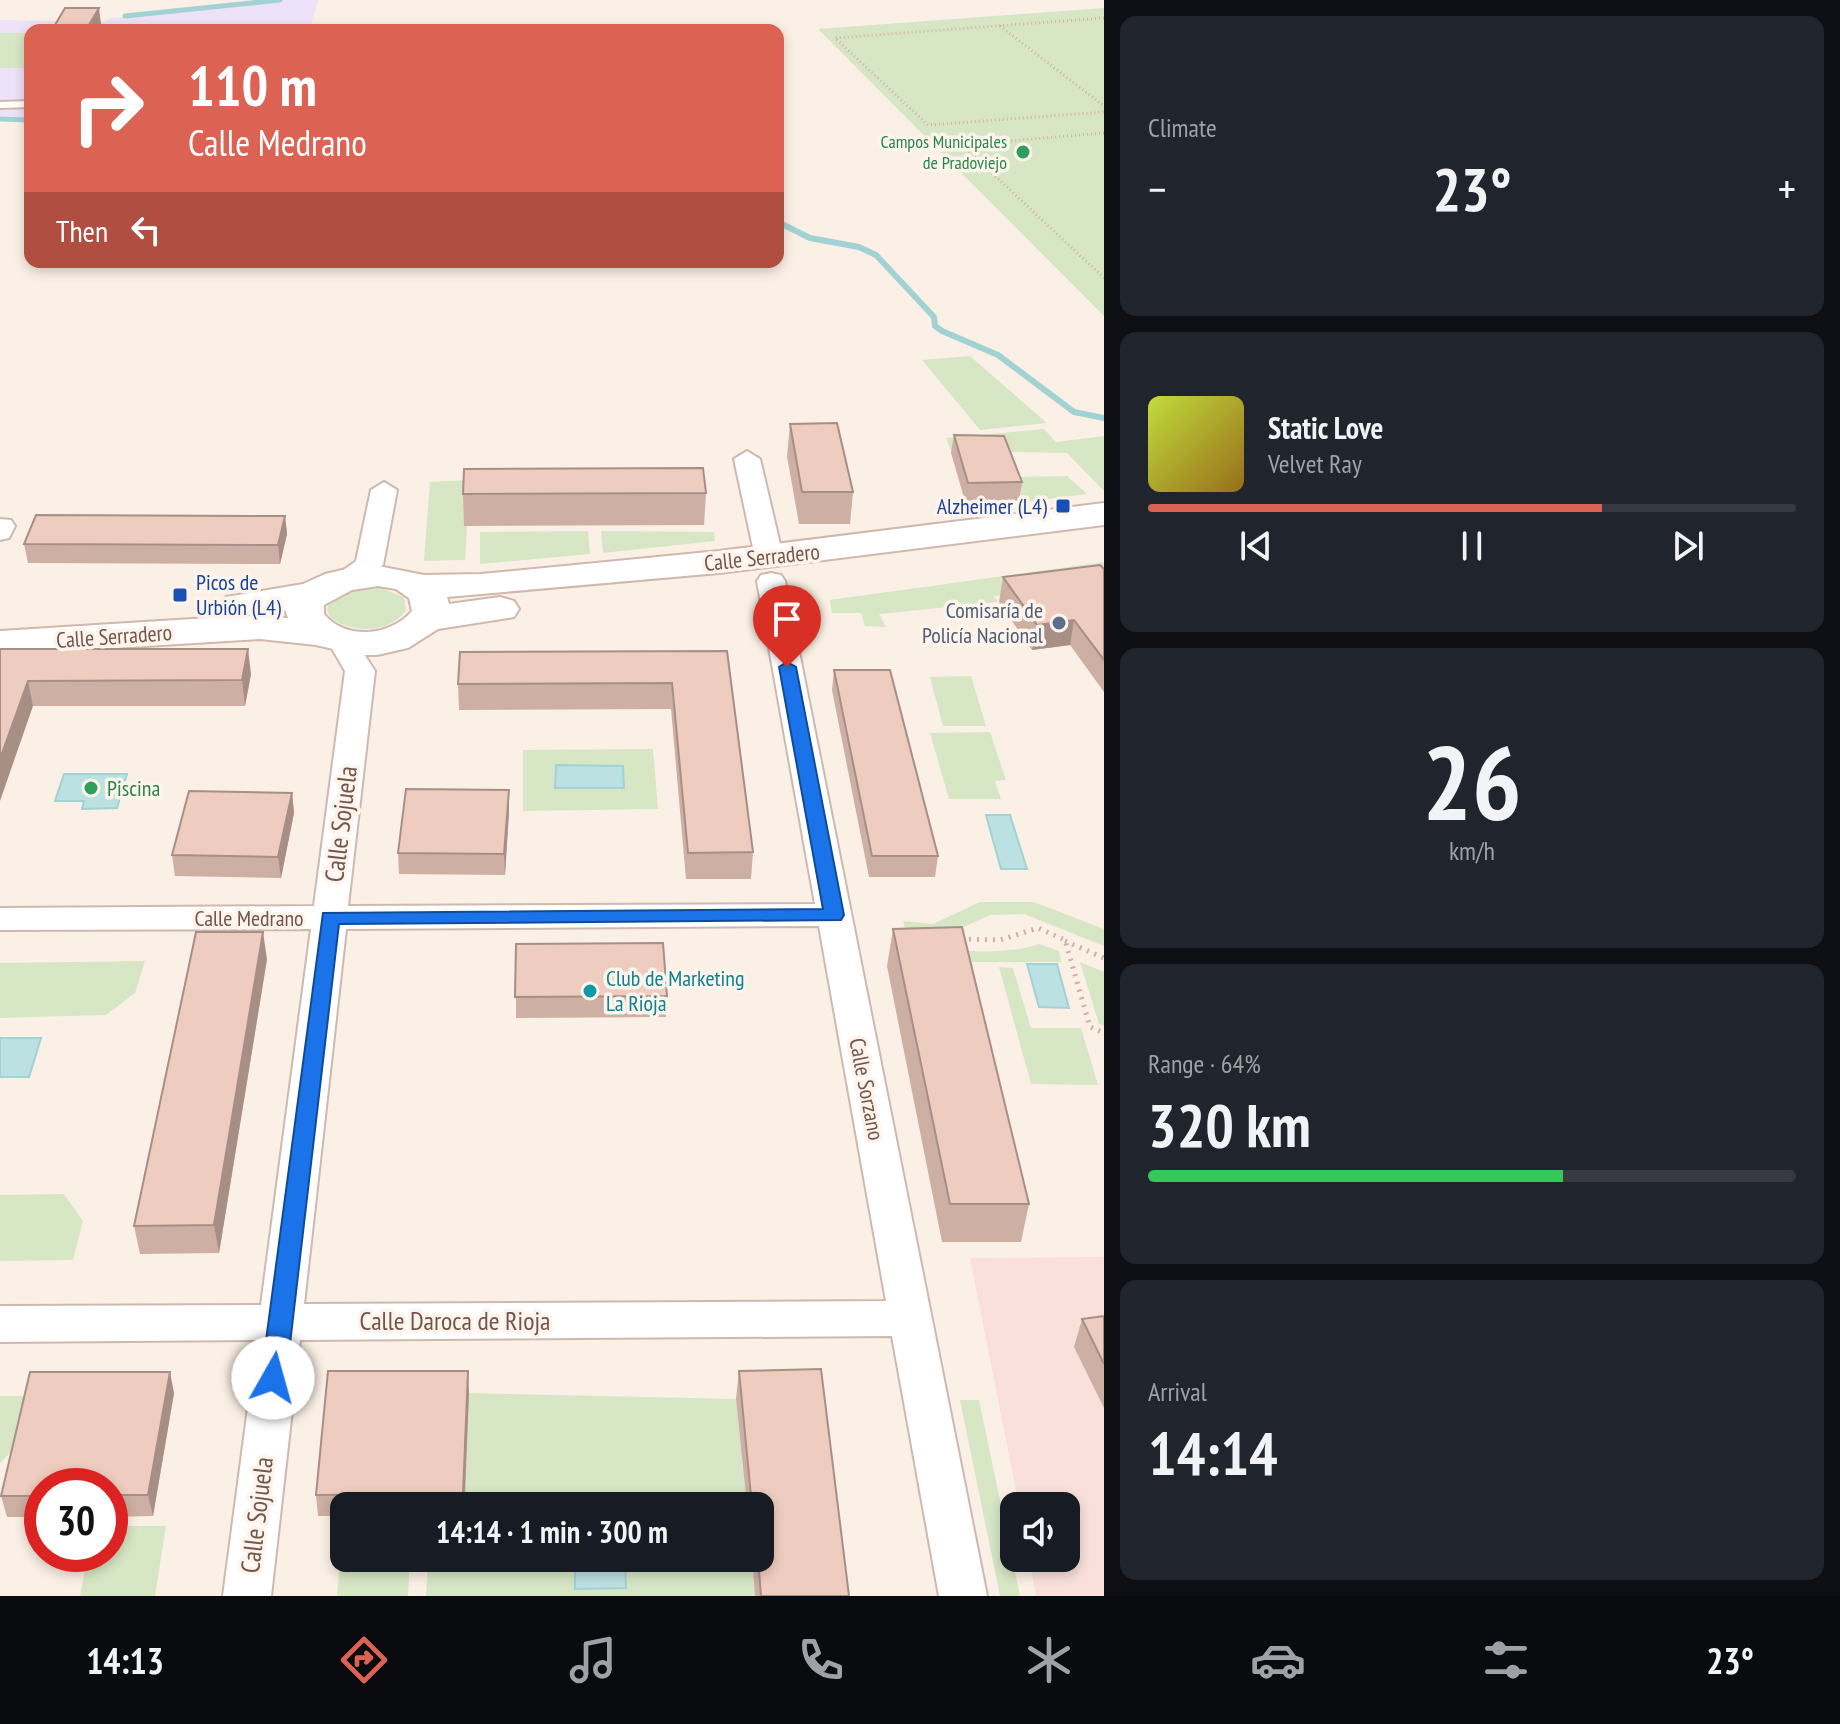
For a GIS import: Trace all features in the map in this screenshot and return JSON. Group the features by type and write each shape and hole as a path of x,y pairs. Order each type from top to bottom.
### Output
{"main road":[{"name":"Calle Serradero","path":"770,569 1104,514"},
{"name":"Calle Serradero","path":"0,643 260,627 341,649 359,643 409,605 1104,537"},
{"name":"Calle Serradero","path":"0,618 257,604 313,594 348,577"},
{"path":"348,577 409,605"},
{"path":"313,594 306,605 306,616 341,649"}],"street":[{"name":"Calle Sorzano","path":"747,459 963,1596"},
{"path":"348,577 369,565 384,490"},
{"path":"374,543 378,564 409,605"},
{"name":"Calle Sojuela","path":"247,1596 330,917 341,649"},
{"name":"Calle Medrano","path":"0,919 834,915"},
{"name":"Calle Daroca de Rioja","path":"0,1324 911,1318"}],"lane":[{"path":"0,105 24,104"}],"path":[{"path":"1104,18 835,38 928,125 1104,112"},
{"path":"1000,25 1104,106"},
{"path":"1104,133 962,145 1104,278"},
{"path":"949,940 964,939 981,944 1009,939 1038,928 1104,958"},
{"path":"1065,940 1090,1027 1104,1033"}],"shaded area":[{"path":"283,0 318,0 312,24 24,24 24,119 0,118 0,20 104,22 111,18"},
{"path":"1104,1257 1104,1596 1036,1596 1032,1572 1080,1572 1080,1492 1016,1492 970,1258"}],"green space":[{"name":"Campos Municipales de Pradoviejo","path":"1104,8 1104,316 818,29"},
{"path":"0,33 24,33 24,68 0,68"},
{"path":"970,356 1047,423 980,430 922,360"},
{"path":"1044,429 1056,442 1104,436 1104,491 1067,453 951,451 946,438"},
{"path":"1067,476 1087,494 1023,502 1014,477"},
{"path":"470,480 465,560 424,561 430,482"},
{"path":"588,531 590,554 480,564 480,532"},
{"path":"601,531 714,532 715,541 603,553"},
{"path":"1104,562 1104,584 994,596 998,602 879,614 886,627 865,626 861,613 832,613 830,600"},
{"path":"376,586 404,597 406,610 399,618 380,627 359,629 330,617 327,610 334,597 353,589"},
{"path":"971,676 986,726 943,726 930,677"},
{"path":"990,732 1006,780 995,781 1001,799 949,799 930,733"},
{"path":"653,749 658,809 523,811 523,750"},
{"path":"980,902 1034,902 1104,929 1104,946 1024,914 990,915 941,937 907,937 903,921 933,924"},
{"path":"1039,944 1059,951 1061,962 910,962 908,948 1007,951"},
{"path":"145,961 135,993 106,1015 0,1018 0,963"},
{"path":"1080,962 1104,972 1104,1026 1099,1024"},
{"path":"999,967 1013,968 1031,1028 1081,1028 1098,1085 1031,1084"},
{"path":"64,1194 83,1221 73,1260 0,1261 0,1195"},
{"path":"469,1393 736,1399 746,1492 465,1492"},
{"path":"0,1396 33,1396 23,1440 0,1463"},
{"path":"960,1400 979,1400 1000,1500 1000,1572 1015,1572 1020,1596 1000,1596"},
{"path":"128,1526 166,1526 155,1596 80,1596 85,1572 128,1572"},
{"path":"339,1572 409,1572 408,1596 337,1596"},
{"path":"427,1572 753,1572 755,1596 426,1596"}],"water":[{"path":"556,765 623,766 624,788 555,788"},
{"name":"Piscina","path":"64,774 127,774 117,808 82,809 84,801 55,801"},
{"path":"986,815 1010,815 1027,869 1001,869"},
{"path":"1027,964 1057,964 1069,1008 1039,1007"},
{"path":"0,1038 41,1038 29,1077 0,1077"},
{"path":"575,1572 625,1572 626,1588 575,1589"}],"building":[{"path":"65,8 99,8 90,24 56,24"},
{"path":"837,423 853,492 802,492 790,424"},
{"path":"954,435 1004,436 1022,482 968,483"},
{"path":"703,468 706,493 463,494 464,469"},
{"path":"36,515 285,516 278,545 24,544"},
{"path":"1100,565 1104,569 1104,660 1074,620 1037,625 1003,577"},
{"path":"0,649 248,649 242,680 28,681 0,759"},
{"path":"727,651 753,852 688,853 672,683 458,684 460,652"},
{"path":"834,670 890,670 938,856 872,856"},
{"path":"406,789 509,790 504,854 398,853"},
{"path":"189,791 292,793 278,857 172,855"},
{"path":"962,927 1029,1204 950,1204 893,929"},
{"path":"196,932 263,932 214,1225 134,1226"},
{"path":"663,943 667,996 515,997 516,944"},
{"path":"1104,1316 1104,1364 1082,1319"},
{"path":"821,1369 849,1596 761,1596 759,1572 774,1572 774,1492 751,1492 739,1371"},
{"path":"328,1371 468,1371 463,1492 330,1492 330,1495 316,1495"},
{"path":"30,1372 170,1372 148,1495 128,1495 128,1468 24,1468 24,1496 1,1496"}],"waterway":[{"path":"125,16 280,0"},
{"path":"0,119 24,120"},
{"path":"784,225 810,238 859,247 876,255 934,317 935,326 998,355 1074,412 1104,418"}],"place":[{"name":"Campos Municipales de Pradoviejo","path":"1023,152"},
{"name":"Alzheimer (L4)","path":"1063,506"},
{"name":"Picos de Urbión (L4)","path":"180,595"},
{"name":"Comisaría de Policía Nacional","path":"1059,623"},
{"name":"Piscina","path":"91,788"},
{"name":"Club de Marketing La Rioja","path":"590,991"}],"route":[{"path":"273,1378 330,917 834,915 787,667"}]}
